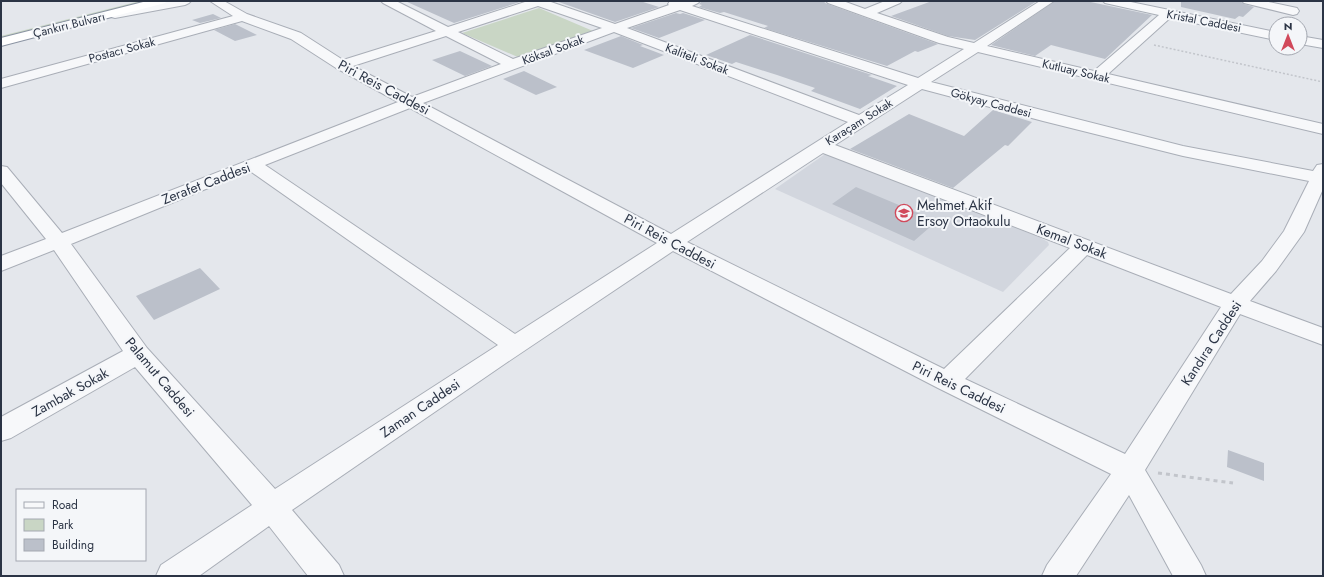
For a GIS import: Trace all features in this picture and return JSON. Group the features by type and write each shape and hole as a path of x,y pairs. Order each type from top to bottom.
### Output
{"highway":[{"name":"Çankırı Bulvarı","path":"1,34 131,1"},
{"name":"Çankırı Bulvarı","path":"1,42 161,1"}],"street":[{"path":"100,17 185,1"},
{"name":"Piri Reis Caddesi","path":"216,1 243,17 296,36 341,65 670,242 947,381 1130,470"},
{"path":"386,1 514,64"},
{"path":"341,65 538,1"},
{"name":"Kaliteli Sokak","path":"538,1 615,28 860,121"},
{"name":"Gökyay Caddesi","path":"666,1 921,84 1049,118 1183,151 1322,175"},
{"name":"Köksal Sokak","path":"412,102 514,64 694,1"},
{"name":"Kutluay Sokak","path":"832,1 944,40 1323,129"},
{"path":"864,13 896,1"},
{"name":"Karaçam Sokak","path":"670,242 921,84 1048,1"},
{"name":"Kristal Caddesi","path":"1109,1 1167,14 1268,33"},
{"path":"1248,1 1293,10"},
{"path":"1097,76 1167,14"},
{"name":"Postacı Sokak","path":"1,84 243,17"},
{"path":"1308,41 1323,44"},
{"name":"Zerafet Caddesi","path":"1,264 412,102"},
{"name":"Kemal Sokak","path":"821,146 1323,337"},
{"path":"252,165 515,345"},
{"name":"Palamut Caddesi","path":"1,171 59,242 138,354 272,507 328,576"},
{"name":"Kandıra Caddesi","path":"1058,576 1130,470 1235,303 1269,266 1294,232 1322,175"},
{"name":"Zaman Caddesi","path":"172,576 272,507 670,242"},
{"path":"947,381 1084,246"},
{"name":"Zambak Sokak","path":"1,430 138,354"},
{"path":"1130,470 1190,576"}],"path":[{"path":"1136,41 1323,82"},
{"path":"1130,470 1233,482"}],"shaded area":[{"name":"Mehmet Akif Ersoy Ortaokulu","path":"828,152 1039,237 1048,242 1049,245 1003,292 775,189"}],"green space":[{"path":"140,1 149,1 1,39 1,36"},
{"path":"539,8 593,31 520,58 462,33"}],"building":[{"path":"405,1 520,1 520,2 454,23"},
{"path":"556,1 640,1 659,7 615,22"},
{"path":"702,1 824,1 825,3 938,44 918,52 915,51 887,66 764,28 768,26 724,12 720,13 699,7 702,5 699,4"},
{"path":"932,1 1037,1 975,40 948,36 891,16"},
{"path":"1055,1 1086,1 1152,15 1105,59 1051,45 1035,56 991,45"},
{"path":"1181,1 1240,1 1254,7 1243,17 1239,16 1235,19 1181,7"},
{"path":"676,13 683,13 705,20 659,38 631,28"},
{"path":"213,14 221,18 200,23 192,20"},
{"path":"235,24 257,35 235,41 214,30"},
{"path":"750,35 872,75 868,76 897,86 860,109 811,91 815,88 736,62 732,64 706,55"},
{"path":"621,36 643,45 640,46 664,55 633,68 584,50"},
{"path":"460,51 492,66 465,76 432,60"},
{"path":"524,71 557,87 536,95 503,79"},
{"path":"993,110 1032,122 1008,146 1005,145 953,188 850,149 909,114 964,136"},
{"path":"856,187 937,221 914,241 832,204"},
{"path":"200,268 220,289 154,320 136,296"},
{"path":"1228,450 1264,463 1264,481 1227,467"}],"place":[{"name":"Mehmet Akif Ersoy Ortaokulu","path":"904,213"}]}
